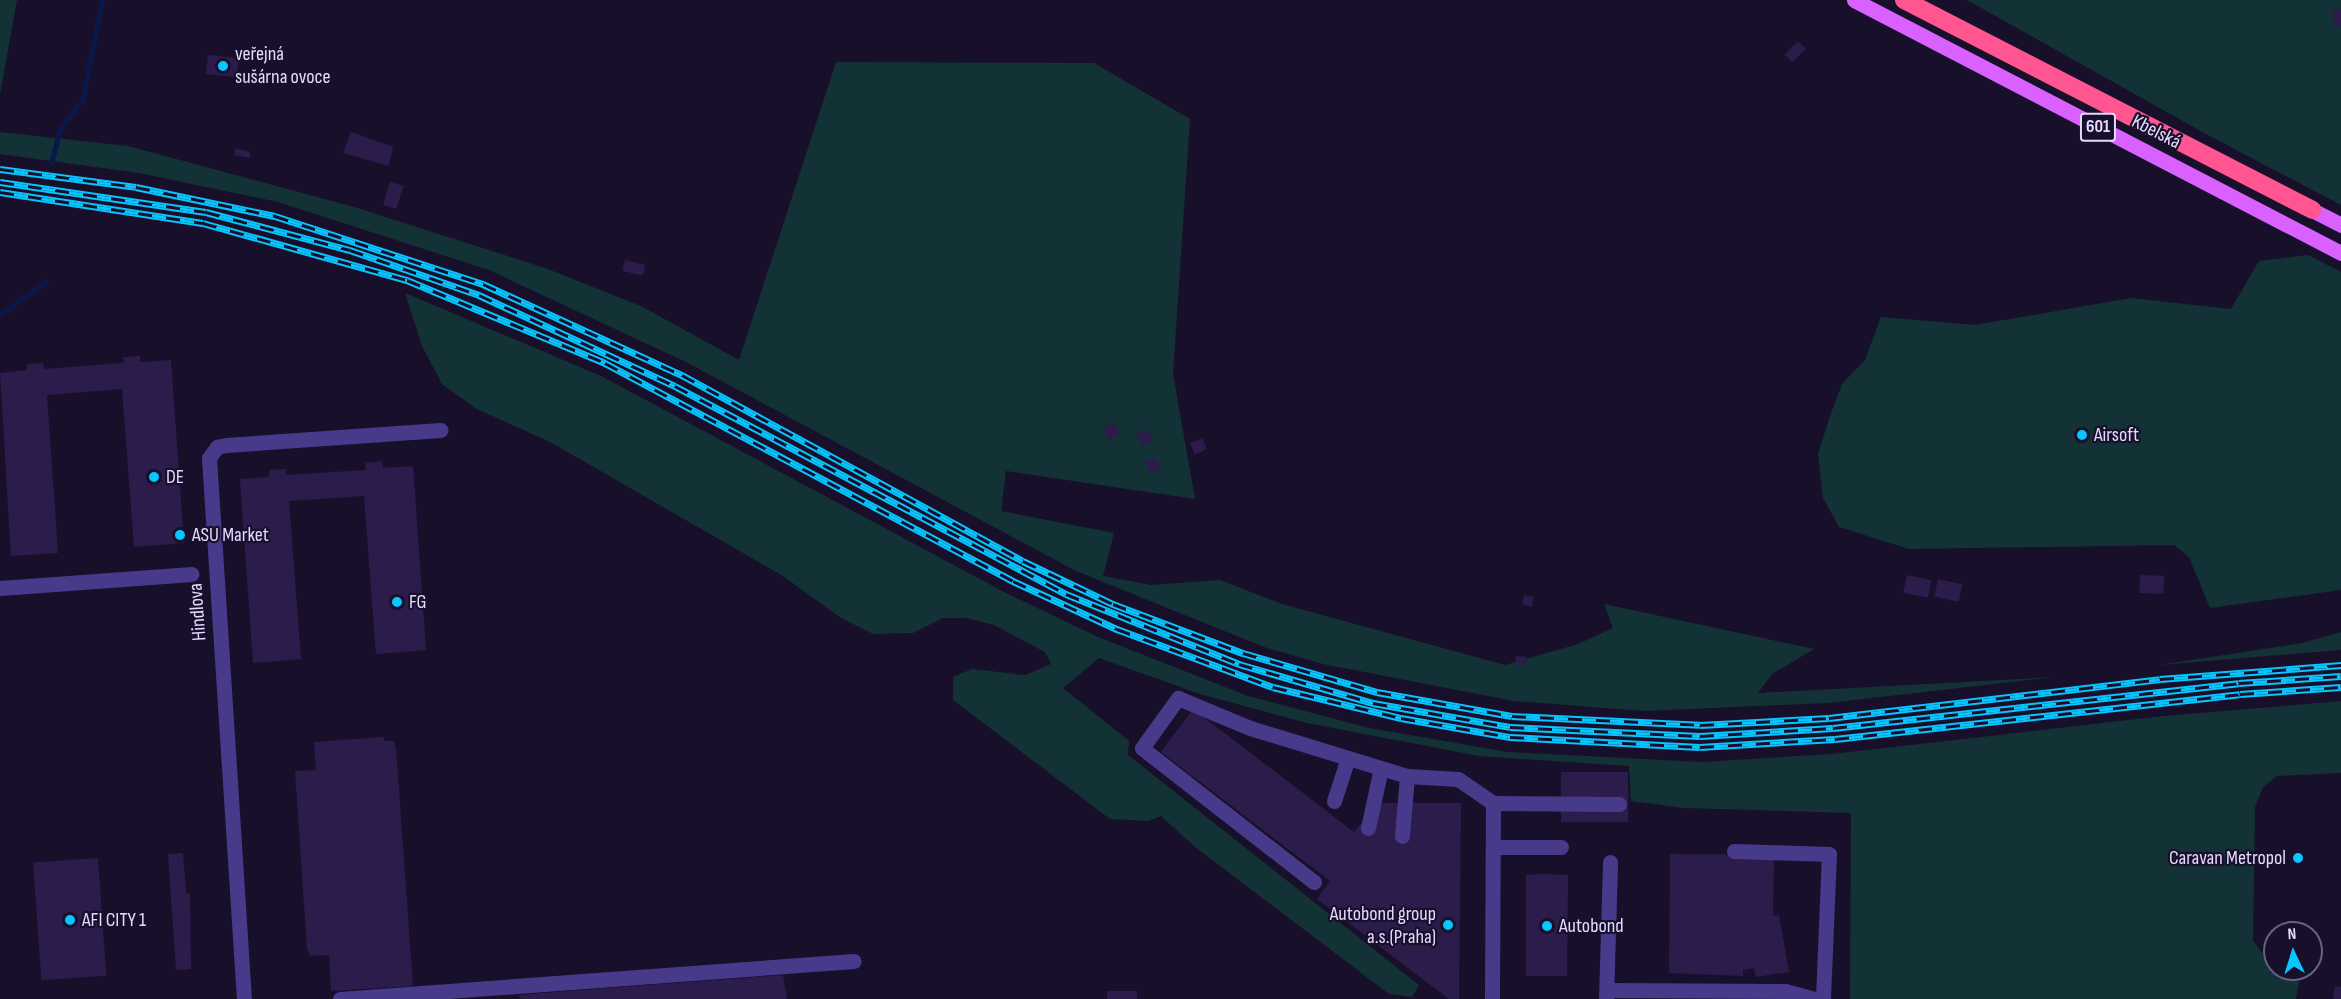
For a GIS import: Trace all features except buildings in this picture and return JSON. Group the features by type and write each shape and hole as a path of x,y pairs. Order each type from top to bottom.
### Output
{"highway":[{"name":"Kbelská","path":"1904,0 2312,210"}],"main road":[{"name":"Kbelská","path":"1854,0 2341,253"},
{"name":"Kbelská","path":"2312,210 2341,225"}],"street":[{"name":"Hindlova","path":"244,999 209,458 217,447 226,445 440,430"},
{"path":"0,588 191,574"},
{"path":"1314,882 1142,748 1178,698 1250,728 1407,776 1458,779 1492,803 1619,804"},
{"path":"1334,801 1348,758"},
{"path":"1368,828 1381,768"},
{"path":"1402,836 1407,776"},
{"path":"1491,999 1494,847 1492,803"},
{"path":"1494,847 1561,847"},
{"path":"1734,851 1829,854 1823,999"},
{"path":"1610,862 1606,994 1785,991 1814,999"},
{"path":"340,999 854,961"}],"green space":[{"path":"0,0 17,0 0,94"},
{"path":"1967,0 2341,0 2341,205 2206,134"},
{"path":"836,62 1094,63 1190,119 1173,374 1195,499 1006,471 1001,511 1114,533 1103,576 1151,585 1220,580 1282,604 1505,665 1578,644 1613,628 1604,604 1814,649 1772,674 1758,693 2056,677 1828,703 1645,711 1514,701 1323,664 1264,647 1076,571 688,363 489,270 278,202 139,173 0,154 0,132 128,146 354,207 545,268 641,306 739,360"},
{"name":"Airsoft","path":"2308,255 2341,272 2341,590 2210,608 2189,557 2174,545 1909,549 1839,527 1823,498 1818,454 1830,416 1842,384 1865,360 1881,317 1975,325 2131,298 2231,309 2259,261"},
{"path":"405,293 601,376 1006,593 1098,637 1248,696 1369,728 1508,752 1701,762 1832,754 2164,716 2341,701 2341,773 2277,776 2263,787 2255,807 2253,941 2263,954 2263,981 2299,981 2296,999 1850,999 1851,813 1684,808 1631,801 1629,766 1479,756 1307,723 1200,694 1099,658 1063,688 1129,741 1128,755 1419,985 1412,997 1389,994 1195,847 1161,816 1148,821 1110,819 953,700 953,677 972,669 1025,675 1051,664 1045,652 994,625 967,618 943,618 913,633 873,634 841,618 783,576 552,443 477,409 442,384 422,346"},
{"path":"2341,632 2341,650 2159,665 2302,643"}],"waterway":[{"path":"51,163 60,129 83,98 102,0"},
{"path":"0,315 46,281"}],"railway":[{"path":"0,169 136,187 275,216 483,284 682,375 1023,561 1113,604 1243,653 1377,692 1512,716 1700,725 1829,718 2160,679 2341,665"},
{"path":"0,182 206,212 350,250 479,295 675,386 1066,594 1239,664 1373,703 1510,727 1700,736 1833,728 2239,683 2341,676"},
{"path":"0,192 203,223 407,280 605,363 1013,581 1117,629 1273,687 1401,718 1510,737 1700,747 1835,739 2240,694 2341,687"}],"place":[{"name":"veřejná sušárna ovoce","path":"223,66"},
{"name":"Airsoft","path":"2082,435"},
{"name":"DE","path":"154,477"},
{"name":"ASU Market","path":"180,535"},
{"name":"FG","path":"397,602"},
{"name":"Caravan Metropol","path":"2298,858"},
{"name":"AFI CITY 1","path":"70,920"},
{"name":"Autobond group a.s.(Praha)","path":"1448,925"},
{"name":"Autobond","path":"1547,926"}]}
